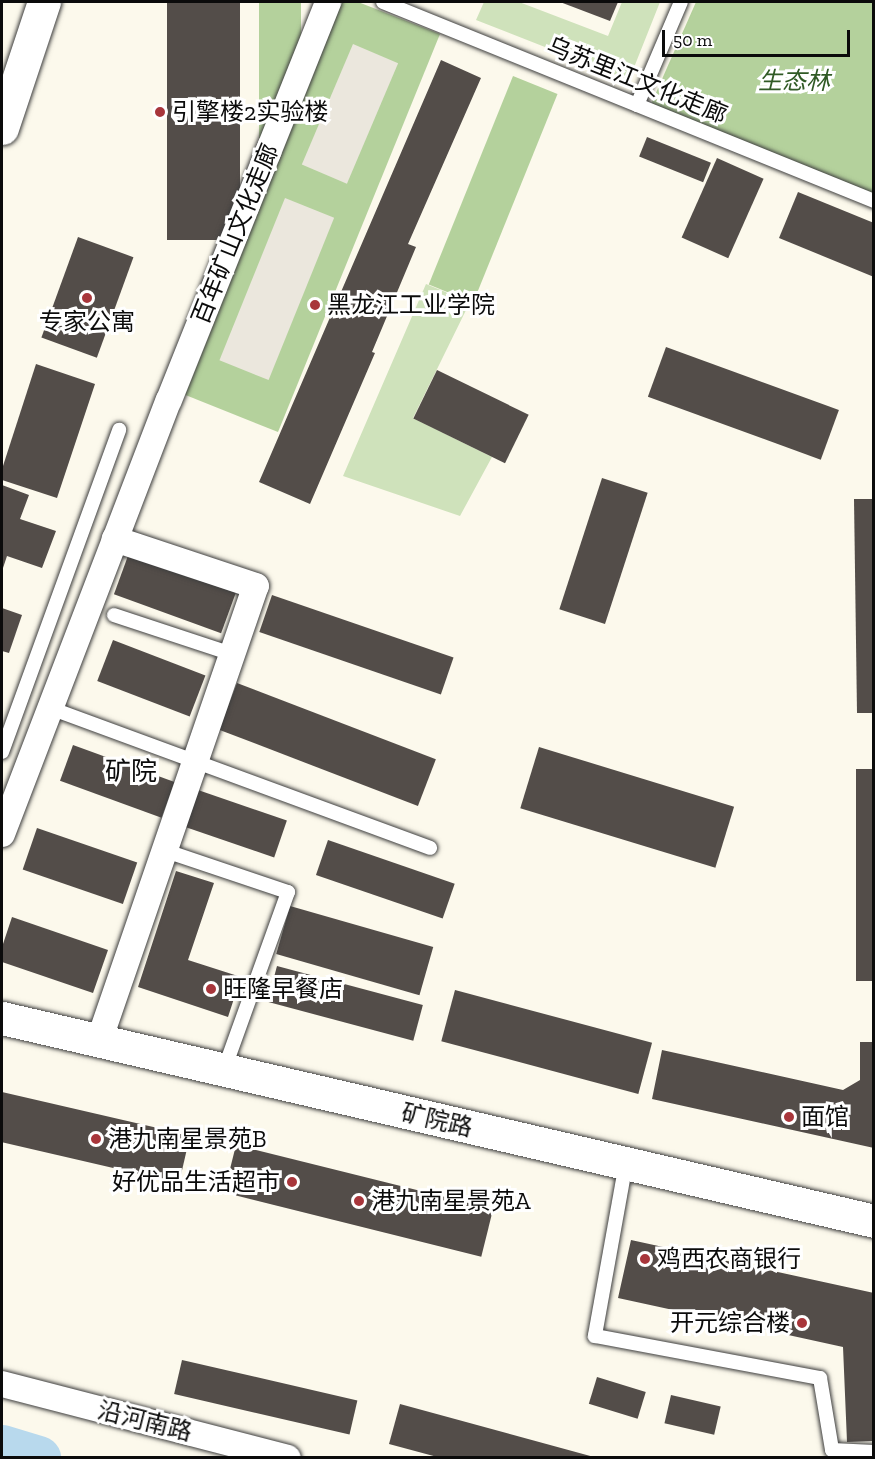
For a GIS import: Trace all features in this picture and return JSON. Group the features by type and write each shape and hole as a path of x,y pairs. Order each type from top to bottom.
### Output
{"street":[{"path":"2,128 44,2"},
{"name":"百年矿山文化走廊","path":"2,834 168,400 328,2"},
{"path":"99,1041 163,850 256,586 115,539"},
{"name":"矿院路","path":"2,1018 873,1221"},
{"name":"沿河南路","path":"2,1384 288,1458"}],"lane":[{"name":"乌苏里江文化走廊","path":"383,2 873,201"},
{"path":"637,105 681,2"},
{"path":"2,752 119,430"},
{"path":"114,615 232,654"},
{"path":"50,708 430,848"},
{"path":"163,850 288,892 224,1070"},
{"path":"626,1163 595,1336 820,1378 832,1450 873,1452"}],"green space":[{"path":"259,2 301,2 301,267 259,267"},
{"path":"337,2 358,2 440,34 278,432 178,392"},
{"path":"484,2 519,2 608,36 622,2 660,2 629,80 476,20"},
{"name":"生态林","path":"696,2 873,2 873,200 651,104"},
{"path":"513,76 558,94 473,303 429,285"},
{"path":"426,284 470,302 413,418 492,457 460,516 343,476"}],"shaded area":[{"path":"353,44 398,63 347,184 302,165"},
{"path":"285,198 334,218 269,380 219,360"}],"building":[{"path":"167,2 240,2 240,240 167,240"},
{"path":"560,2 618,2 610,21"},
{"path":"441,60 481,78 408,244 416,247 372,352 375,353 310,504 259,482"},
{"path":"647,137 711,163 703,182 639,156"},
{"path":"717,158 764,179 728,258 682,237"},
{"path":"798,192 874,223 874,277 779,238"},
{"name":"专家公寓","path":"78,237 133,257 97,358 41,338"},
{"path":"666,347 839,410 821,460 648,397"},
{"path":"36,364 95,384 57,498 2,480 2,469"},
{"path":"437,370 529,415 505,463 413,419"},
{"path":"602,478 648,493 605,624 559,609"},
{"path":"2,485 29,495 20,519 56,531 42,568 7,556 2,571"},
{"path":"854,499 874,499 874,713 857,713"},
{"path":"129,553 236,592 221,633 114,594"},
{"path":"272,595 454,658 441,694 259,632"},
{"path":"2,608 22,615 9,653 2,651"},
{"path":"113,640 205,675 190,717 97,681"},
{"path":"237,683 436,759 418,806 219,730"},
{"path":"73,745 174,782 161,818 60,781"},
{"path":"539,747 734,807 715,868 520,808"},
{"path":"856,769 874,769 874,981 856,981"},
{"path":"198,790 287,821 274,857 185,827"},
{"path":"37,828 137,863 123,904 23,870"},
{"path":"328,840 455,884 443,919 316,875"},
{"path":"176,871 214,883 188,960 241,977 228,1017 138,987"},
{"path":"290,906 433,947 419,995 276,954"},
{"path":"12,917 108,950 93,993 2,962 2,947"},
{"path":"277,966 423,1005 413,1041 267,1002"},
{"path":"455,990 652,1043 638,1094 441,1041"},
{"path":"860,1042 874,1042 874,1148 652,1099 662,1050 843,1090 860,1080"},
{"name":"港九南星景苑B","path":"2,1092 190,1135 179,1183 2,1142"},
{"name":"港九南星景苑A","path":"236,1145 493,1209 481,1257 224,1193"},
{"name":"开元综合楼","path":"631,1240 874,1293 874,1441 847,1442 843,1347 618,1298"},
{"path":"182,1360 357,1400 350,1435 174,1394"},
{"path":"597,1377 646,1392 638,1419 589,1404"},
{"path":"671,1395 721,1406 714,1435 664,1423"},
{"path":"400,1404 594,1458 441,1458 389,1444"}],"waterway":[{"path":"2,1447 38,1458"}],"place":[{"name":"引擎楼2实验楼","path":"160,112"},
{"name":"专家公寓","path":"87,298"},
{"name":"黑龙江工业学院","path":"315,305"},
{"name":"旺隆早餐店","path":"211,989"},
{"name":"面馆","path":"789,1117"},
{"name":"港九南星景苑B","path":"96,1139"},
{"name":"好优品生活超市","path":"292,1182"},
{"name":"港九南星景苑A","path":"359,1201"},
{"name":"鸡西农商银行","path":"645,1259"},
{"name":"开元综合楼","path":"802,1323"}],"district":[{"name":"矿院","path":"131,772"}]}
